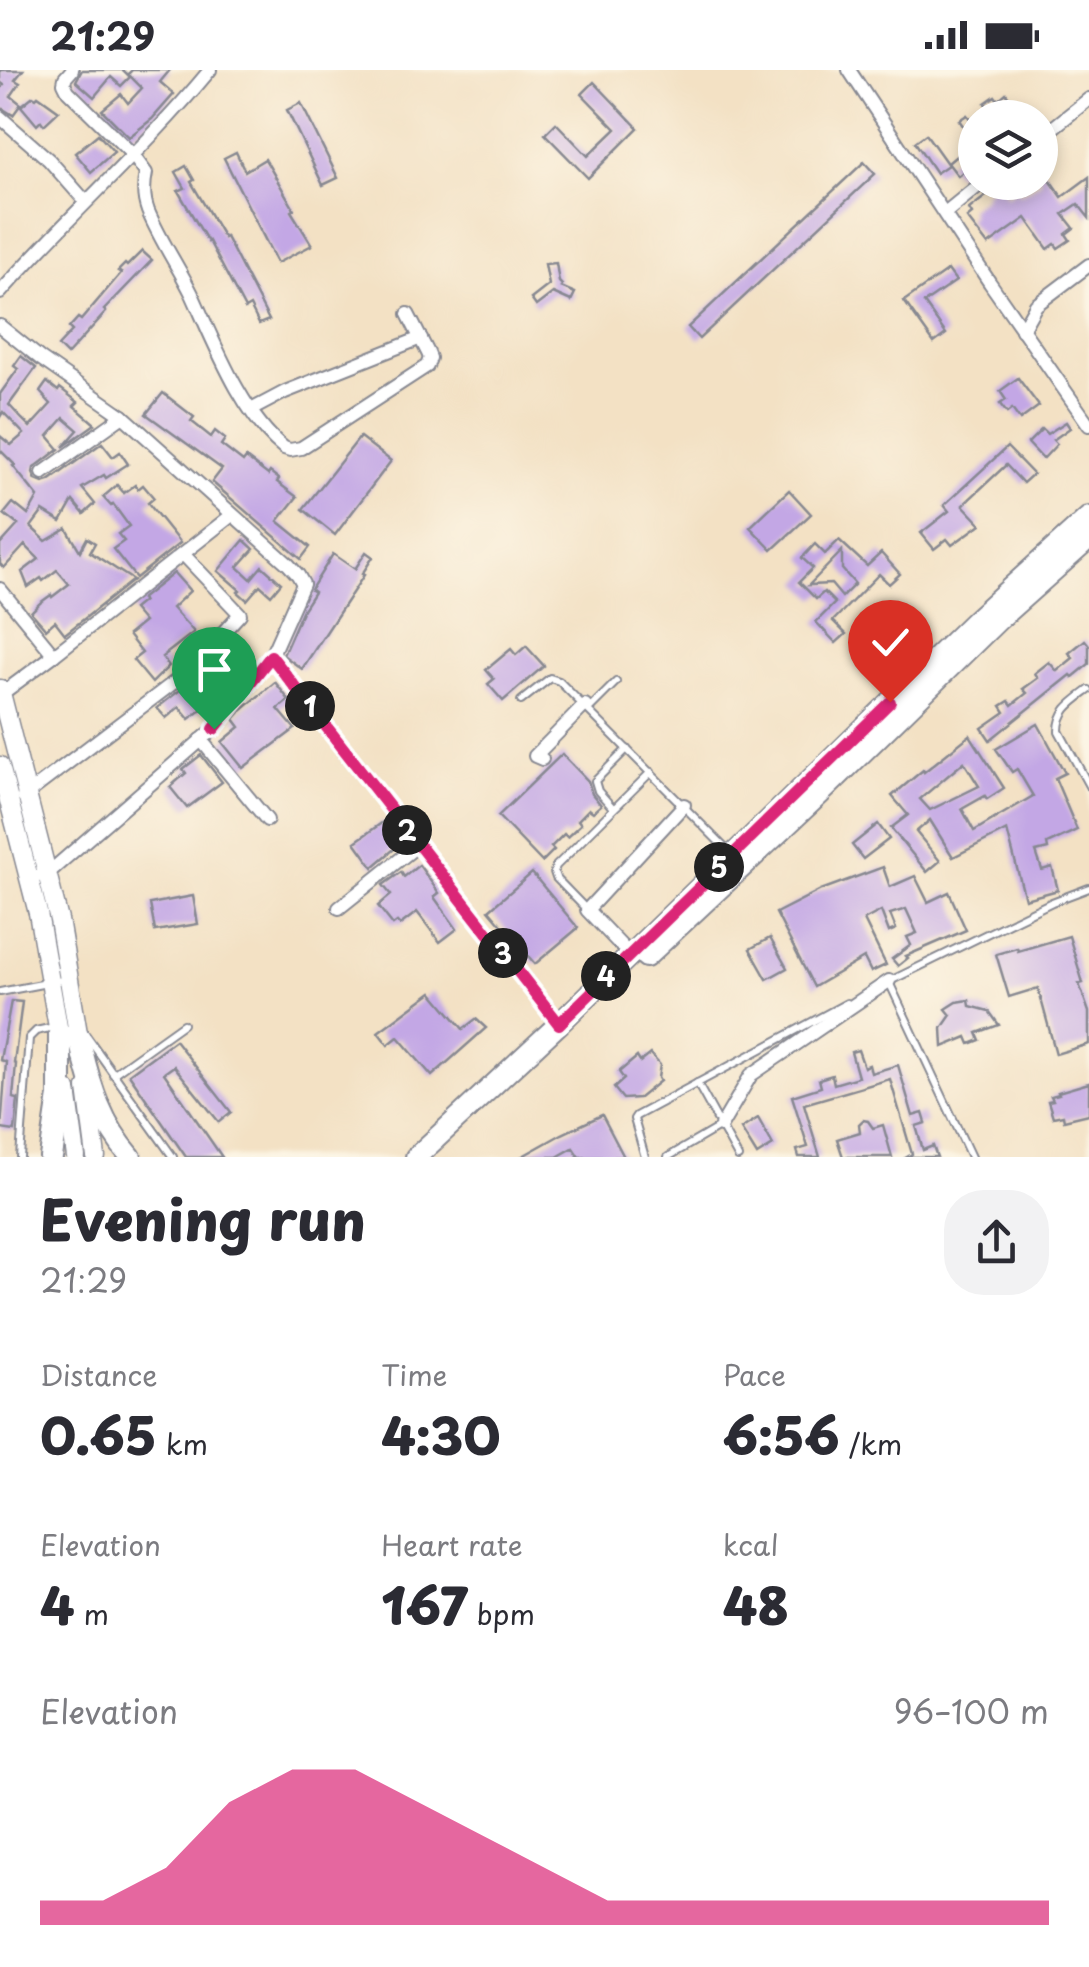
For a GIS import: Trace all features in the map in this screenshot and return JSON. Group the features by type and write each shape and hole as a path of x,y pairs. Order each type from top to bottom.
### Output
{"highway":[{"path":"51,1157 65,1028"}],"main road":[{"path":"416,1157 559,1024 974,621 1089,517"},
{"path":"434,1157 819,795 999,618 1089,539"},
{"path":"81,1046 99,1109 131,1157"}],"street":[{"path":"72,70 65,78 68,90 146,173 142,190 147,210 250,410 284,448 301,448 427,366 430,358 408,314"},
{"path":"0,293 210,70"},
{"path":"849,70 1089,425"},
{"path":"1058,124 1089,99"},
{"path":"0,117 49,160 85,202"},
{"path":"944,213 961,200"},
{"path":"1022,330 1036,305 1089,265"},
{"path":"1008,310 1036,305"},
{"path":"0,326 123,416 298,574 303,584 271,656 214,729 38,876"},
{"path":"250,410 421,338"},
{"path":"42,473 123,416"},
{"path":"76,1157 60,979 18,798 0,693 232,515"},
{"path":"18,798 185,674 240,614 183,554"},
{"path":"0,589 54,655"},
{"path":"271,656 559,1024"},
{"path":"542,760 535,756 587,707"},
{"path":"201,740 267,820"},
{"path":"0,766 18,798"},
{"path":"629,954 587,910 684,805"},
{"path":"339,908 418,845"},
{"path":"720,1126 752,1075 889,981"},
{"path":"65,1028 81,1046 96,1157"}],"lane":[{"path":"521,701 550,678 559,681 732,854"},
{"path":"587,707 616,682"},
{"path":"1089,690 1063,712 1059,731 1089,786"},
{"path":"613,808 598,791 596,780 627,750"},
{"path":"587,910 556,878 556,866 651,772"},
{"path":"645,1157 634,1119 889,981 1089,888"},
{"path":"0,992 60,979"},
{"path":"889,981 971,1157"},
{"path":"114,1074 183,1024"},
{"path":"20,1157 29,1038 36,1031 65,1028 114,1074 173,1157"},
{"path":"696,1083 738,1157"},
{"path":"668,1157 720,1126"}],"building":[{"path":"0,70 23,70 15,80 20,83 11,96 21,104 13,115 0,107 0,90 4,85 0,82"},
{"path":"82,70 123,70 130,77 121,86 111,77 94,97 76,81"},
{"path":"132,70 170,70 160,82 174,94 129,137 102,110 121,94 128,103 142,88 128,74"},
{"path":"594,82 638,128 588,178 545,134 556,123 588,156 616,129 582,94"},
{"path":"33,96 59,111 44,125 41,121 37,125 21,106"},
{"path":"301,103 338,178 323,185 287,110"},
{"path":"98,134 114,152 91,172 75,153"},
{"path":"926,134 948,165 936,173 915,142"},
{"path":"236,152 245,171 265,159 312,245 277,263 224,158"},
{"path":"958,155 958,176 948,163"},
{"path":"864,162 875,174 699,339 688,327"},
{"path":"186,166 194,180 191,182 226,237 269,320 259,324 250,306 245,309 178,191 185,188 176,172"},
{"path":"1089,177 1089,218 1078,204 1063,214 1074,228 1066,234 1070,240 1058,248 1055,244 1048,249 1026,218 988,245 967,218 972,214 969,209 981,200 1058,200 1058,191 1062,197"},
{"path":"142,251 152,260 67,355 58,346 72,331 69,328 78,318 81,320 121,273 118,271"},
{"path":"556,263 561,287 575,293 571,301 553,293 536,306 531,299 549,285 545,264"},
{"path":"948,270 956,281 924,303 946,334 934,343 904,301"},
{"path":"21,356 36,368 9,405 30,427 51,404 40,392 47,382 78,402 74,406 95,424 63,447 78,430 64,418 48,436 59,449 34,468 36,480 49,481 102,443 113,457 120,452 128,464 82,488 95,504 84,514 73,501 61,522 43,511 31,527 46,541 67,529 80,551 87,538 95,543 90,552 133,580 65,634 55,621 46,629 31,612 69,584 57,570 28,587 22,572 39,559 25,545 4,568 0,564 0,545 18,525 4,514 13,503 28,515 38,497 0,450 0,436 11,445 24,434 3,412 0,417 0,394 18,369 14,366"},
{"path":"1018,378 1039,406 1020,420 1012,409 1007,413 1000,404 1006,400 1000,391"},
{"path":"163,393 194,417 191,421 211,437 215,431 225,439 221,445 243,462 246,458 268,475 270,472 297,497 278,521 310,547 301,559 212,482 222,469 146,414"},
{"path":"1066,422 1070,428 1053,440 1057,444 1043,459 1028,443 1042,429 1047,434"},
{"path":"360,437 391,461 335,535 303,509"},
{"path":"1007,447 1033,474 1023,483 1006,465 963,505 981,524 952,545 947,539 934,549 921,533 949,511 944,505"},
{"path":"117,485 124,493 135,485 138,489 143,485 154,498 148,503 180,543 136,578 113,549 124,541 118,534 129,526 103,497"},
{"path":"789,490 811,514 772,550 750,527"},
{"path":"244,540 254,549 238,567 251,579 262,566 281,583 271,595 260,585 247,600 218,571"},
{"path":"839,540 867,566 881,553 900,574 889,584 879,574 833,621 846,634 836,643 816,622 835,603 824,592 816,599 799,582 813,568 802,558 815,544 825,554","holes":["842,551 842,569 855,584 842,597 831,584 809,585"]},
{"path":"366,552 373,557 364,575 302,669 283,655 314,592 313,586 333,554 355,569"},
{"path":"174,573 190,591 172,608 194,632 162,657 169,666 152,683 133,660 142,653 128,635 144,622 133,609"},
{"path":"1085,640 1089,645 1089,664 990,740 982,728 1005,712 1001,706 1009,701 1012,705 1027,693 1023,689 1038,678 1035,673 1049,662 1057,671 1073,658 1069,653"},
{"path":"526,646 544,666 503,701 488,684 494,679 486,670 511,649 516,655"},
{"path":"215,656 229,673 195,701 202,709 189,719 179,707 166,718 157,708 200,679 197,676"},
{"path":"275,682 289,700 278,709 295,729 243,768 222,742 240,727 234,719 241,711"},
{"path":"1038,724 1065,773 1055,778 1077,830 1047,844 1048,849 1036,852 1042,870 1052,867 1058,890 1025,899 1007,830 953,857 930,820 916,832 940,861 927,872 891,828 908,815 892,796 970,735 1004,788 962,809 974,831 1033,796 1017,769 1012,772 996,749","holes":["964,762 979,786 930,810 920,799"]},
{"path":"562,754 588,781 601,805 593,812 589,809 578,820 581,824 567,837 564,834 542,862 498,816"},
{"path":"201,755 222,782 187,808 170,787 186,773 183,769"},
{"path":"383,822 400,844 373,867 355,842"},
{"path":"878,824 889,839 863,859 852,845"},
{"path":"419,865 439,893 434,897 457,929 440,942 417,912 400,925 393,925 378,906 391,895 383,885 401,872 404,877"},
{"path":"883,867 890,887 915,876 928,902 949,892 966,930 906,956 898,966 892,959 911,945 907,937 917,933 906,909 890,914 896,929 889,932 881,911 864,920 886,965 871,972 864,958 814,987 776,913 821,890"},
{"path":"532,873 578,928 535,964 489,910"},
{"path":"193,896 198,924 155,931 150,904"},
{"path":"1069,936 1089,1012 1089,1044 1056,1054 1038,988 1009,997 996,954"},
{"path":"770,938 787,968 767,979 750,949"},
{"path":"432,992 463,1029 476,1019 486,1028 432,1076 398,1037 388,1045 378,1032"},
{"path":"969,1000 970,1006 989,1011 999,1025 977,1033 980,1040 970,1044 967,1037 943,1047 942,1028 951,1015 946,1009"},
{"path":"11,1001 22,1002 14,1063 13,1098 18,1099 15,1131 1,1129 6,1062 0,1060"},
{"path":"175,1040 231,1112 219,1122 174,1066 164,1073 222,1157 186,1157 129,1074"},
{"path":"858,1050 864,1067 869,1065 871,1073 898,1065 913,1116 923,1113 926,1123 916,1126 923,1150 933,1146 937,1157 907,1157 912,1154 890,1079 804,1104 820,1157 799,1157 797,1150 808,1147 792,1096 821,1087 819,1079 832,1075 834,1084 858,1077 851,1052"},
{"path":"650,1054 660,1065 660,1081 639,1098 623,1099 614,1088 624,1079 619,1072 637,1057 640,1062"},
{"path":"1089,1083 1089,1114 1064,1120 1063,1115 1053,1117 1048,1101 1053,1100 1051,1096"},
{"path":"602,1115 624,1157 579,1157 573,1148 557,1157 521,1157 562,1134"},
{"path":"758,1118 773,1145 757,1155 741,1129"},
{"path":"863,1120 873,1128 883,1125 892,1157 843,1157 837,1139 860,1132"}],"route":[{"path":"214,729 271,656 559,1024 890,702"}]}
